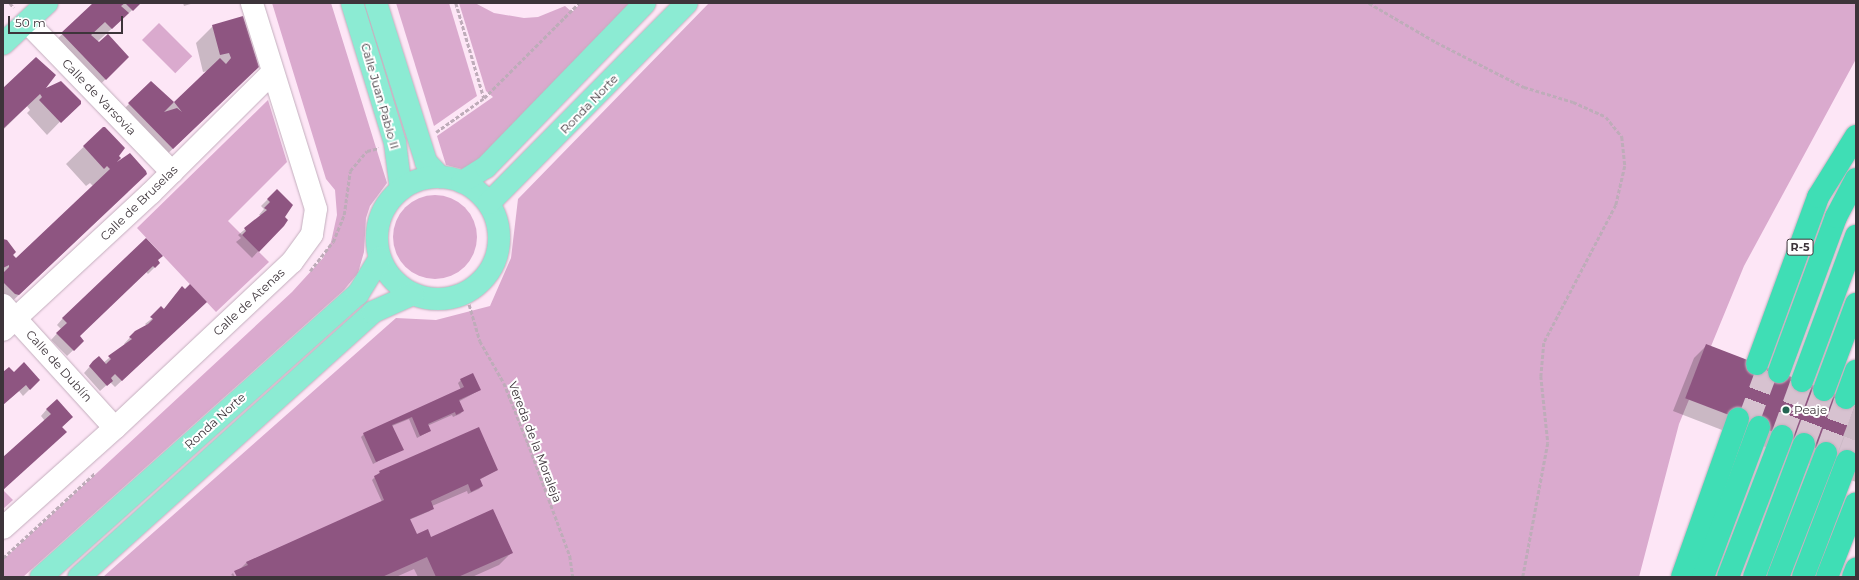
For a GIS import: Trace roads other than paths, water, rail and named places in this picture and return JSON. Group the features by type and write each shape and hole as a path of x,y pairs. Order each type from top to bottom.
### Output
{"highway":[{"name":"R-5","path":"1801,381 1818,197 1856,136"},
{"name":"R-5","path":"1801,381 1829,199 1856,152"},
{"name":"R-5","path":"1801,381 1836,217 1856,179"},
{"path":"1801,381 1856,204"},
{"path":"1801,381 1856,236"},
{"path":"1801,381 1856,268"},
{"path":"1801,381 1856,304"},
{"path":"1801,381 1856,335"},
{"path":"1801,381 1856,371"},
{"path":"1682,577 1797,442"},
{"path":"1692,577 1797,442"},
{"path":"1703,577 1797,442"},
{"path":"1714,577 1797,442"},
{"path":"1728,577 1797,442"},
{"path":"1741,577 1797,442"},
{"path":"1754,577 1797,442"},
{"path":"1764,577 1797,442"},
{"path":"1778,577 1797,442"},
{"path":"1789,577 1797,442"},
{"path":"1797,442 1803,577"},
{"path":"1797,442 1815,577"},
{"path":"1828,577 1856,503"},
{"path":"1839,577 1856,534"},
{"path":"1853,577 1856,569"}],"main road":[{"path":"3,44 47,3"},
{"name":"Calle Juan Pablo II","path":"352,3 395,143 401,190"},
{"name":"Calle Juan Pablo II","path":"376,3 426,162 440,177"},
{"path":"462,182 486,167 644,3"},
{"name":"Ronda Norte","path":"488,203 687,3"},
{"path":"440,177 462,182 477,191 488,203 498,222 500,243 494,263 483,280 466,293 446,299 429,299 413,294 399,285 388,273 380,258 377,239 380,221 388,204 401,190 419,180 440,177"},
{"name":"Ronda Norte","path":"41,577 358,294 380,258"},
{"path":"79,577 373,312 413,294"}],"street":[{"name":"Calle de Atenas","path":"3,528 115,428 292,262 312,234 316,209 272,73 252,3"},
{"name":"Calle de Varsovia","path":"27,22 172,172"},
{"name":"Calle de Bruselas","path":"7,318 172,172 272,73"},
{"name":"Calle de Dublín","path":"7,318 115,428"}],"tunnel":[{"path":"1748,422 1768,368"},
{"path":"1782,436 1802,381"},
{"path":"1804,444 1824,390"},
{"path":"1826,453 1846,398"},
{"path":"1847,461 1856,438"}],"place":[{"name":"Peaje","path":"1786,410"}]}
